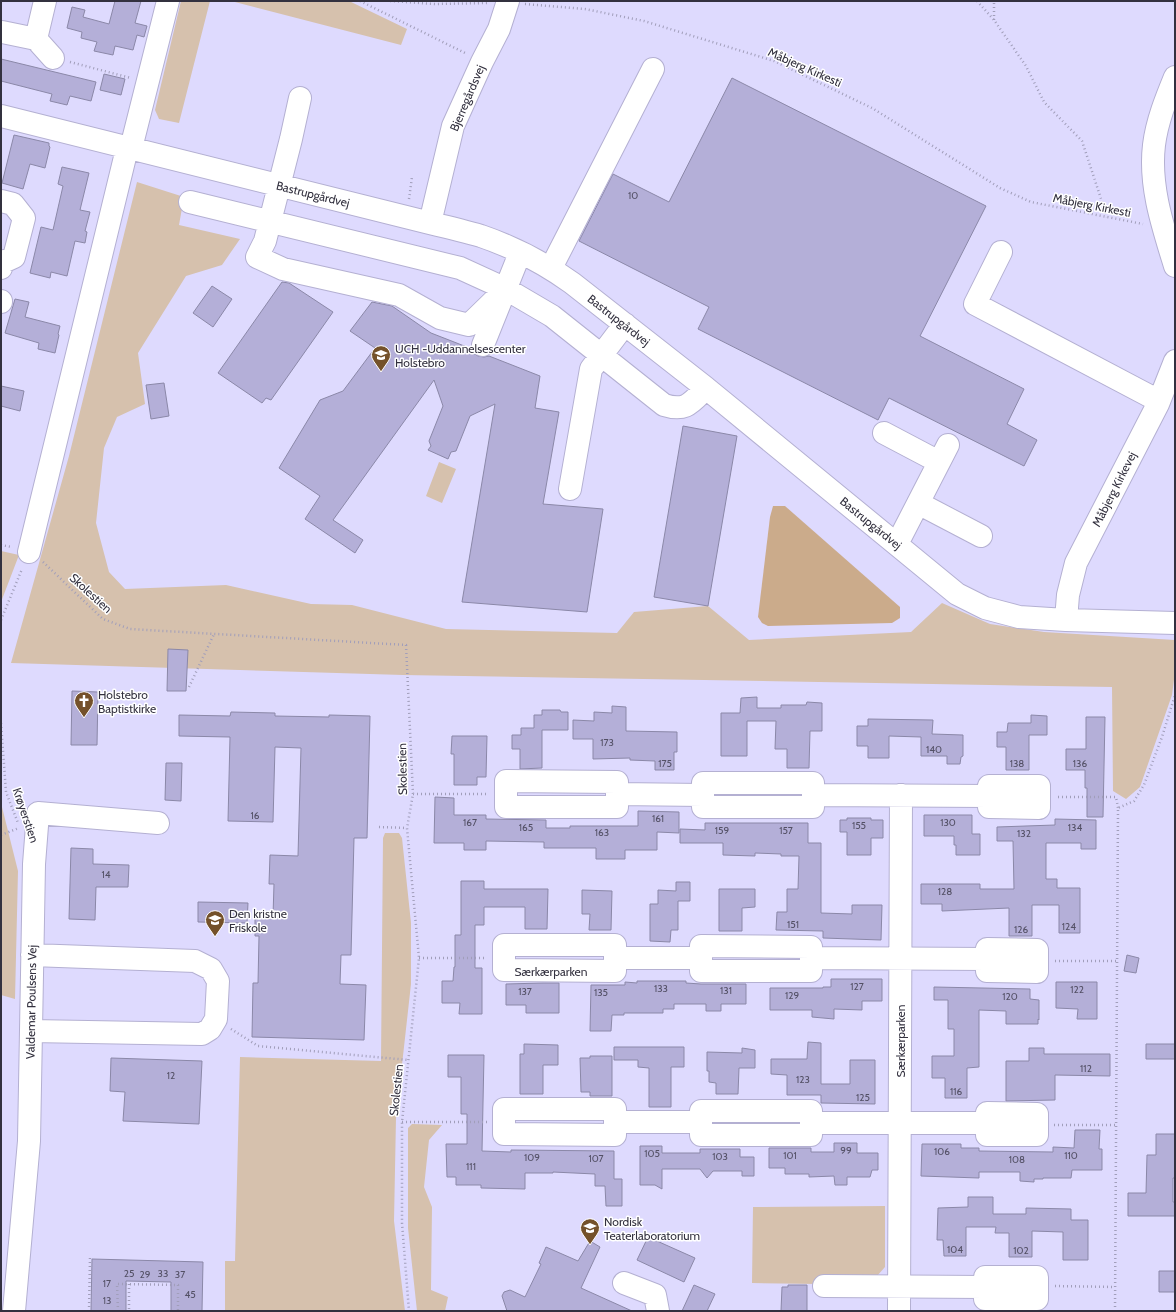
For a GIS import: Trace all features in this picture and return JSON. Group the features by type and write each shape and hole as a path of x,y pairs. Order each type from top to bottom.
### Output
{"street":[{"path":"36,39 45,1"},
{"path":"33,554 125,157 131,148 168,1"},
{"name":"Bjerregårdsvej","path":"430,223 453,126 482,62 499,29 508,2"},
{"path":"2,32 36,39 53,58"},
{"path":"551,268 653,70"},
{"path":"1175,77 1162,108 1154,144 1153,178 1163,228 1175,266"},
{"path":"300,98 265,241 257,257 283,269 399,295 440,318 469,325 506,289"},
{"name":"Bastrupgårdvej","path":"1,116 480,236 520,253 551,268 625,324 706,388 957,594 985,608 1019,617 1175,623"},
{"path":"1,201 13,204 24,218 14,257 3,262 1,268"},
{"path":"190,202 460,268 506,289 552,316 664,405 673,408 682,408 690,404 706,388"},
{"path":"1001,252 975,304 1159,401"},
{"path":"483,345 520,253"},
{"path":"570,489 591,369 625,324"},
{"name":"Måbjerg Kirkevej","path":"1066,620 1068,595 1076,563 1159,401 1175,361"},
{"path":"884,433 944,453 897,544"},
{"path":"918,503 981,536"},
{"path":"506,794 506,781 617,782 617,794 703,795 703,807 813,807 813,795 989,796 989,786 1039,786 1039,796"},
{"name":"Særkærparken","path":"899,1311 901,795"},
{"name":"Valdemar Poulsens Vej","path":"14,1311 29,1141 34,864 38,813 158,823"},
{"name":"Særkærparken","path":"504,958 504,945 615,945 615,958 701,958 701,971 811,971 811,958 987,959 987,949 1037,950 1037,961"},
{"path":"31,1031 202,1034 210,1029 216,1019 218,981 211,969 195,961 32,955"},
{"path":"504,1122 504,1109 615,1109 615,1122 701,1122 701,1135 811,1135 811,1123 987,1124 987,1113 1037,1114 1037,1124"},
{"path":"824,1286 985,1287 985,1277 1037,1277 1037,1286"},
{"path":"624,1283 655,1295 658,1311"}],"path":[{"path":"360,1 482,62"},
{"name":"Måbjerg Kirkesti","path":"390,1 435,4 508,2 585,8 644,21 774,60 872,108 1000,188 1030,202 1163,228"},
{"path":"977,1 994,20 1026,66 1044,102 1082,141 1107,217"},
{"path":"994,1 994,20"},
{"path":"53,58 147,82"},
{"path":"1,620 33,554"},
{"name":"Skolestien","path":"33,554 103,619 130,629 406,645 413,794 407,828 419,958 402,1122 402,1223 409,1311"},
{"path":"189,686 214,634"},
{"path":"1118,808 1134,801 1144,785 1162,737 1175,695"},
{"name":"Krøyerstien","path":"1,723 6,792 20,828 1,835"},
{"path":"413,794 506,794"},
{"path":"1039,796 1116,797 1118,808 1115,1311"},
{"path":"379,827 407,828"},
{"path":"419,958 504,958"},
{"path":"1037,961 1117,961"},
{"path":"216,1019 258,1046 408,1060"},
{"path":"402,1122 504,1122"},
{"path":"1037,1124 1116,1125"},
{"path":"89,1311 90,1258"},
{"path":"118,1311 117,1284 178,1285 178,1311"},
{"path":"129,1284 129,1311"},
{"path":"1037,1286 1115,1287"}],"shaded area":[{"path":"181,1 210,1 179,123 159,119 155,110"},
{"path":"231,1 349,1 407,29 401,45"},
{"path":"137,182 184,197 179,225 240,239 222,265 186,276 138,353 145,404 117,417 104,448 96,523 109,572 125,589 226,585 311,604 352,605 446,629 617,633 634,612 708,606 749,640 911,632 942,603 990,624 1044,632 1175,640 1175,672 1172,695 1140,787 1126,799 1113,791 1112,687 403,675 11,663 69,456"},
{"path":"439,462 456,469 442,503 426,496"},
{"path":"773,506 785,506 900,607 900,618 892,623 768,626 762,623 758,617 770,517"},
{"path":"1,551 19,555 1,602"},
{"path":"1,803 18,871 15,999 1,995"},
{"path":"385,833 399,833 402,838 411,923 411,984 396,1118 394,1221 405,1311 225,1311 225,1261 235,1261 240,1057 381,1061 383,838"},
{"path":"412,1124 442,1125 429,1140 424,1187 432,1207 431,1290 448,1297 445,1311 417,1311 408,1228 408,1128"},
{"path":"885,1206 885,1267 877,1276 820,1275 819,1284 752,1283 753,1207"}],"building":[{"path":"115,1 141,1 135,23 147,26 144,37 137,35 133,50 115,46 113,55 94,51 97,42 81,38 82,32 67,28 72,7 85,10 83,17 109,24"},
{"path":"1,59 96,82 91,101 70,96 67,105 50,101 52,94 1,81"},
{"path":"104,74 125,79 121,95 100,90"},
{"path":"732,78 986,206 920,336 1024,389 1007,424 1037,440 1024,466 889,398 878,420 698,329 709,307 579,241 613,174 669,202"},
{"path":"14,135 49,143 50,147 45,168 30,164 23,189 2,183"},
{"path":"62,167 89,173 80,210 90,212 85,231 87,232 85,243 75,241 67,276 51,272 50,278 30,273 41,227 53,230 63,186 58,184"},
{"path":"282,282 289,283 333,312 271,400 266,398 262,403 218,373"},
{"path":"212,286 232,299 213,327 193,313"},
{"path":"15,299 29,302 25,317 60,326 55,353 38,349 39,343 5,333"},
{"path":"372,302 392,306 431,333 472,349 473,353 478,356 489,356 540,376 535,408 559,412 543,504 603,509 587,612 462,602 495,404 470,416 456,451 451,452 448,459 428,450 431,446 429,441 443,406 434,380 333,520 363,540 355,553 305,519 320,496 279,468 320,400 343,391 375,348 350,331"},
{"path":"164,383 169,416 151,419 146,385"},
{"path":"1,386 24,391 20,411 1,406"},
{"path":"683,426 737,436 708,606 654,597"},
{"path":"168,649 188,650 186,691 167,691"},
{"name":"Holstebro Baptistkirke","path":"72,691 98,692 97,745 71,745"},
{"path":"757,697 757,708 781,708 781,705 806,705 807,702 822,703 822,731 810,731 809,768 787,768 787,749 775,749 776,721 747,721 747,756 721,756 721,713 740,713 741,698"},
{"path":"612,706 626,707 626,731 677,732 677,752 674,752 674,770 655,770 655,761 630,760 630,758 593,759 593,739 573,739 573,720 594,721 594,712 612,713"},
{"path":"542,710 560,710 561,712 568,712 568,730 542,730 542,768 520,769 520,749 512,749 512,735 521,735 521,728 534,728 534,715 542,715"},
{"path":"231,712 275,713 275,716 370,716 367,838 354,838 351,955 341,955 340,984 366,985 364,1040 252,1037 253,983 258,983 259,936 255,936 255,915 273,916 274,884 269,884 270,855 298,856 301,748 275,747 273,822 228,821 230,737 179,736 179,715 230,716"},
{"path":"1031,715 1047,716 1047,735 1029,735 1029,770 1006,770 1006,747 997,747 997,732 1007,732 1008,723 1031,723"},
{"path":"1086,717 1105,717 1103,817 1087,817 1087,788 1085,788 1085,770 1066,770 1066,749 1086,749"},
{"path":"868,719 933,720 932,734 963,735 963,756 961,757 960,764 947,764 947,756 921,756 921,737 889,736 889,758 868,758 868,746 857,746 857,726 868,726"},
{"path":"452,736 487,736 486,777 477,777 477,785 454,785 454,754 451,754"},
{"path":"166,763 182,763 181,801 165,800"},
{"path":"435,797 454,798 454,815 486,815 486,819 546,820 546,828 570,828 570,826 638,826 638,811 679,812 679,833 657,832 657,850 625,850 625,859 596,859 596,848 544,848 544,842 486,841 486,850 464,850 464,843 434,843"},
{"path":"924,815 972,815 972,834 980,834 980,855 956,855 954,836 924,836"},
{"path":"847,818 871,818 871,820 883,820 883,838 871,838 871,855 847,855 847,832 840,832 840,820 847,820"},
{"path":"1055,819 1096,820 1096,849 1081,849 1081,843 1046,843 1046,879 1057,879 1057,888 1080,888 1080,933 1059,933 1059,905 1032,905 1032,936 1009,936 1009,908 942,911 942,904 921,904 921,884 980,884 980,889 1014,889 1013,841 997,841 997,827 1055,825"},
{"path":"705,823 808,823 808,843 821,843 821,913 852,914 852,905 882,905 881,940 823,938 823,931 776,930 777,912 787,912 787,889 798,889 799,856 781,856 781,854 755,853 755,856 723,855 723,843 680,843 680,829 705,830"},
{"path":"71,848 93,849 93,864 129,865 128,887 96,887 95,920 69,919"},
{"path":"461,881 484,881 484,889 548,889 547,929 525,929 525,907 484,907 484,925 475,925 475,968 482,968 482,1014 459,1014 460,1003 442,1003 442,981 453,981 455,967 455,935 461,935"},
{"path":"676,882 690,882 690,901 678,901 678,930 671,930 670,942 650,941 650,904 658,904 658,890 676,891"},
{"path":"719,889 755,889 755,907 742,908 742,931 719,931"},
{"path":"582,890 612,891 611,930 589,930 590,914 582,914"},
{"path":"198,902 248,903 247,923 198,922"},
{"path":"1127,955 1139,958 1136,973 1124,971"},
{"path":"831,979 882,979 882,1001 862,1001 862,1010 834,1009 834,1019 812,1017 812,1010 770,1010 770,988 831,987"},
{"path":"637,981 686,981 686,983 701,984 746,984 746,1004 721,1004 721,1011 706,1011 706,1004 674,1004 674,1009 663,1009 663,1013 624,1013 624,1015 612,1015 611,1031 590,1031 591,985 625,985 625,982 637,983"},
{"path":"1056,982 1097,982 1097,1019 1077,1019 1078,1009 1056,1008"},
{"path":"559,983 559,1013 526,1013 526,1005 506,1005 506,984"},
{"path":"934,987 1030,989 1030,999 1039,1000 1038,1024 1006,1024 1006,1011 979,1010 979,1067 967,1068 967,1098 945,1098 945,1078 932,1078 932,1056 954,1056 954,1029 948,1029 948,1000 934,1000"},
{"path":"808,1042 821,1043 821,1084 850,1084 850,1060 875,1060 875,1104 821,1103 821,1095 787,1095 787,1075 771,1074 771,1059 807,1059"},
{"path":"524,1044 558,1045 558,1065 543,1065 543,1094 520,1094 520,1054 524,1054"},
{"path":"1146,1044 1175,1044 1175,1059 1146,1059"},
{"path":"614,1047 684,1047 684,1067 671,1067 671,1107 649,1107 649,1068 638,1067 638,1060 614,1060"},
{"path":"742,1048 755,1050 755,1068 739,1068 738,1094 716,1094 716,1083 709,1082 709,1071 707,1071 707,1052 742,1053"},
{"path":"1029,1048 1044,1048 1044,1054 1110,1054 1110,1076 1055,1075 1055,1100 1006,1101 1006,1061 1029,1061"},
{"path":"448,1055 484,1055 482,1151 614,1151 614,1179 622,1179 622,1206 606,1206 605,1186 595,1186 595,1174 553,1172 525,1173 525,1189 481,1188 481,1185 456,1185 456,1177 447,1177 446,1144 467,1144 467,1114 461,1114 461,1077 448,1077"},
{"path":"590,1056 612,1056 612,1096 590,1096 590,1092 581,1092 580,1058 590,1058"},
{"path":"111,1058 202,1061 199,1124 123,1121 125,1092 110,1091"},
{"path":"1075,1130 1100,1130 1099,1149 1102,1149 1102,1170 1072,1170 1071,1178 1043,1178 1034,1179 1034,1182 1020,1181 1020,1172 979,1172 979,1178 921,1176 922,1144 961,1144 961,1148 979,1148 979,1151 1053,1152 1053,1147 1074,1148"},
{"path":"1156,1134 1175,1134 1175,1178 1173,1178 1173,1202 1175,1202 1175,1216 1128,1216 1128,1193 1146,1193 1147,1155 1156,1155"},
{"path":"834,1143 857,1143 857,1153 878,1153 878,1170 872,1170 870,1177 847,1177 847,1185 835,1185 834,1176 809,1177 809,1174 785,1174 785,1168 769,1168 769,1148 811,1148 811,1152 834,1152"},
{"path":"640,1146 662,1146 662,1153 700,1153 700,1149 740,1149 740,1157 754,1157 754,1176 742,1176 742,1171 713,1171 707,1178 700,1169 662,1169 662,1189 655,1185 640,1185"},
{"path":"968,1197 993,1197 993,1214 1026,1214 1026,1208 1071,1209 1071,1220 1088,1220 1088,1260 1063,1260 1063,1232 1032,1231 1032,1257 1009,1257 1009,1233 995,1233 996,1227 966,1227 966,1256 944,1256 943,1240 937,1240 938,1208 968,1207"},
{"path":"648,1237 695,1258 684,1282 637,1260"},
{"path":"590,1241 600,1247 581,1288 632,1311 507,1311 502,1296 504,1292 510,1290 525,1297 541,1264 539,1263 546,1247 578,1261"},
{"path":"92,1259 203,1262 202,1311 171,1311 171,1282 126,1281 126,1311 91,1311"},
{"path":"1159,1271 1175,1271 1175,1292 1159,1292"},
{"path":"694,1285 715,1294 707,1311 682,1311"},
{"path":"788,1285 807,1285 807,1311 781,1311 782,1287 788,1287"}],"place":[{"name":"UCH -Uddannelsescenter Holstebro","path":"381,372"},
{"name":"Holstebro Baptistkirke","path":"84,718"},
{"name":"Den kristne Friskole","path":"215,937"},
{"name":"Nordisk Teaterlaboratorium","path":"590,1245"}]}
